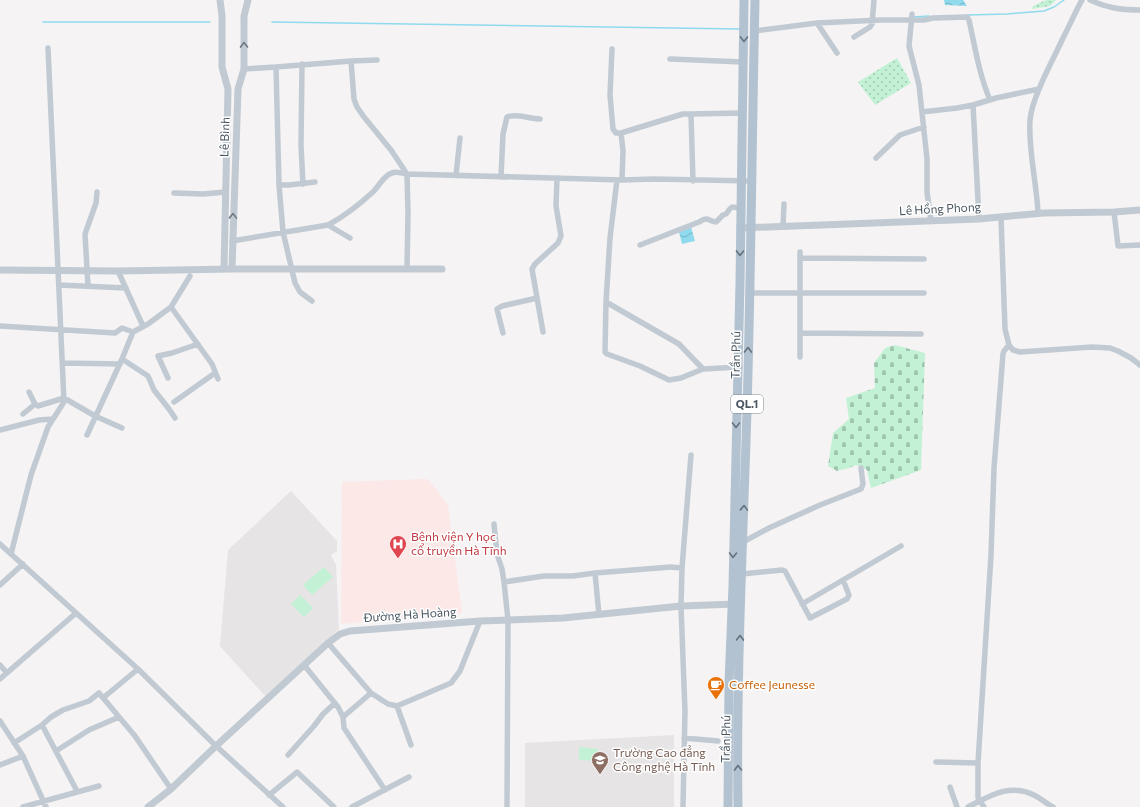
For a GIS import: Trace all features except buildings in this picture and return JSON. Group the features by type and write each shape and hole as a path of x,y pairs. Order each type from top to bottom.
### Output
{"main road":[{"name":"Trần Phú","path":"738,807 736,604 733,586 744,0"},
{"name":"Trần Phú","path":"728,807 736,604 742,574 748,367 755,0"}],"street":[{"name":"Lê Bình","path":"220,0 222,16 222,67 228,89 224,269"},
{"name":"Lê Bình","path":"232,269 238,89 244,69 244,16 248,0"},
{"path":"854,37 870,27 872,24 874,0"},
{"path":"1038,214 1031,152 1030,119 1039,89 1082,0"},
{"path":"1090,0 1118,9 1140,10"},
{"path":"754,31 873,18 912,17 924,20 933,18 967,18 970,22 974,50 990,100"},
{"path":"912,17 910,46 919,85 927,159 927,192 931,221"},
{"path":"818,24 837,54"},
{"path":"11,554 31,475 48,427 64,402 48,48"},
{"path":"612,49 610,95 613,129 616,133 621,133 683,114 742,113"},
{"path":"670,59 743,62"},
{"path":"244,69 377,60"},
{"path":"351,61 354,99 357,107 392,150 407,174 407,269"},
{"path":"302,64 303,184"},
{"path":"276,67 279,185 283,232 295,283 305,296 312,302"},
{"path":"228,89 238,89"},
{"path":"922,112 973,105 1039,89"},
{"path":"973,105 979,219"},
{"path":"691,114 693,181"},
{"path":"502,177 503,134 507,117 511,115 540,120"},
{"path":"876,158 900,135 924,127"},
{"path":"621,133 623,151 610,238 605,352 640,366 669,380 681,378 703,369 748,367"},
{"path":"456,175 460,138"},
{"path":"232,241 328,225 358,205 374,191 386,176 392,172 407,174 619,180 654,179 751,181"},
{"path":"543,332 533,275 533,266 558,243 561,236 556,206 558,178"},
{"path":"279,185 315,182"},
{"path":"88,286 85,234 96,203 97,192"},
{"path":"174,193 203,194 226,192"},
{"path":"783,227 784,204"},
{"path":"640,245 704,219 709,219 716,222 726,214 731,207 741,209"},
{"name":"Lê Hồng Phong","path":"740,228 979,219 1038,214 1140,210"},
{"path":"1114,212 1118,246 1140,245"},
{"path":"1001,217 1005,329 1009,345 1013,350 1020,352 1092,347 1110,348 1131,358 1140,365"},
{"path":"328,225 350,238"},
{"path":"800,252 800,357"},
{"path":"800,258 924,259"},
{"path":"0,270 118,271 224,269 442,269"},
{"path":"118,271 144,326"},
{"path":"87,435 133,332 171,307 190,276"},
{"path":"59,285 126,288"},
{"path":"749,293 924,293"},
{"path":"503,333 497,309 502,306 537,298"},
{"path":"606,302 679,344 703,369"},
{"path":"171,307 212,364 216,376 174,402"},
{"path":"0,326 114,333 122,328 133,332"},
{"path":"800,333 920,334"},
{"path":"168,378 158,356 198,344"},
{"path":"984,807 978,798 978,763 991,554 994,468 1003,354 1009,345"},
{"path":"63,363 121,361 148,376 154,390 175,418"},
{"path":"29,392 35,404 38,406 64,398 95,416 122,428"},
{"path":"23,414 35,404"},
{"path":"0,429 38,420 53,419"},
{"path":"684,807 685,711 681,606 682,568 691,455"},
{"path":"743,542 769,528 820,505 861,489 861,468"},
{"path":"494,524 497,554 504,582 508,620 507,807"},
{"path":"0,544 138,669 216,746 283,807"},
{"path":"802,604 901,546"},
{"path":"0,585 22,564"},
{"path":"504,582 544,576 573,576 671,567 682,568"},
{"path":"742,574 782,570 785,572 810,618 847,599 849,595 843,580"},
{"path":"595,573 599,615"},
{"name":"Đường Hà Hoàng","path":"148,807 171,789 304,665 340,634 350,631 480,621 563,618 681,606 736,604"},
{"path":"0,679 76,613"},
{"path":"328,643 371,693 388,704 398,706 451,683 460,671 480,621"},
{"path":"0,665 7,673"},
{"path":"304,665 335,703 343,717 344,728 385,790"},
{"path":"103,698 138,669"},
{"path":"14,743 42,725 51,717 63,710 89,700 99,693 134,736 171,789"},
{"path":"343,717 371,693"},
{"path":"288,755 323,714 335,703"},
{"path":"398,706 412,745"},
{"path":"56,751 89,730 118,717"},
{"path":"0,721 23,756 45,804"},
{"path":"42,725 77,791"},
{"path":"684,738 718,741"},
{"path":"0,765 23,756"},
{"path":"936,762 978,763"},
{"path":"269,795 297,772 334,807"},
{"path":"352,807 409,777"},
{"path":"22,807 45,804 77,791 99,786"},
{"path":"950,787 957,807"},
{"path":"968,807 990,796 1014,789 1034,795 1052,807"}],"shaded area":[{"name":"Bệnh viện Y học cổ truyền Hà Tĩnh","path":"427,479 448,505 462,613 341,624 342,482"},
{"path":"291,491 337,541 337,551 331,555 336,565 339,629 265,696 220,646 228,550"},
{"name":"Trường Cao đẳng Công nghệ Hà Tĩnh","path":"674,735 674,807 525,807 525,743"}],"green space":[{"path":"1046,0 1056,0 1050,6 1032,9 1033,6"},
{"path":"897,58 911,83 875,105 858,82"},
{"path":"895,345 925,353 921,470 871,488 867,470 856,465 837,471 828,466 833,433 849,419 846,398 875,388 874,363 885,348"},
{"path":"324,567 333,577 312,595 303,585"},
{"path":"300,595 313,608 304,617 291,604"},
{"path":"579,747 598,749 597,761 579,760"}],"water":[{"path":"944,0 963,0 967,6 945,5"},
{"path":"691,227 695,241 682,244 679,232"}],"waterway":[{"path":"967,15 1044,11 1054,7 1064,0"},
{"path":"913,17 929,16"},
{"path":"43,22 210,22"},
{"path":"272,22 739,29"}],"place":[{"name":"Bệnh viện Y học cổ truyền Hà Tĩnh","path":"398,559"},
{"name":"Coffee Jeunesse","path":"716,700"},
{"name":"Trường Cao đẳng Công nghệ Hà Tĩnh","path":"600,775"}]}
